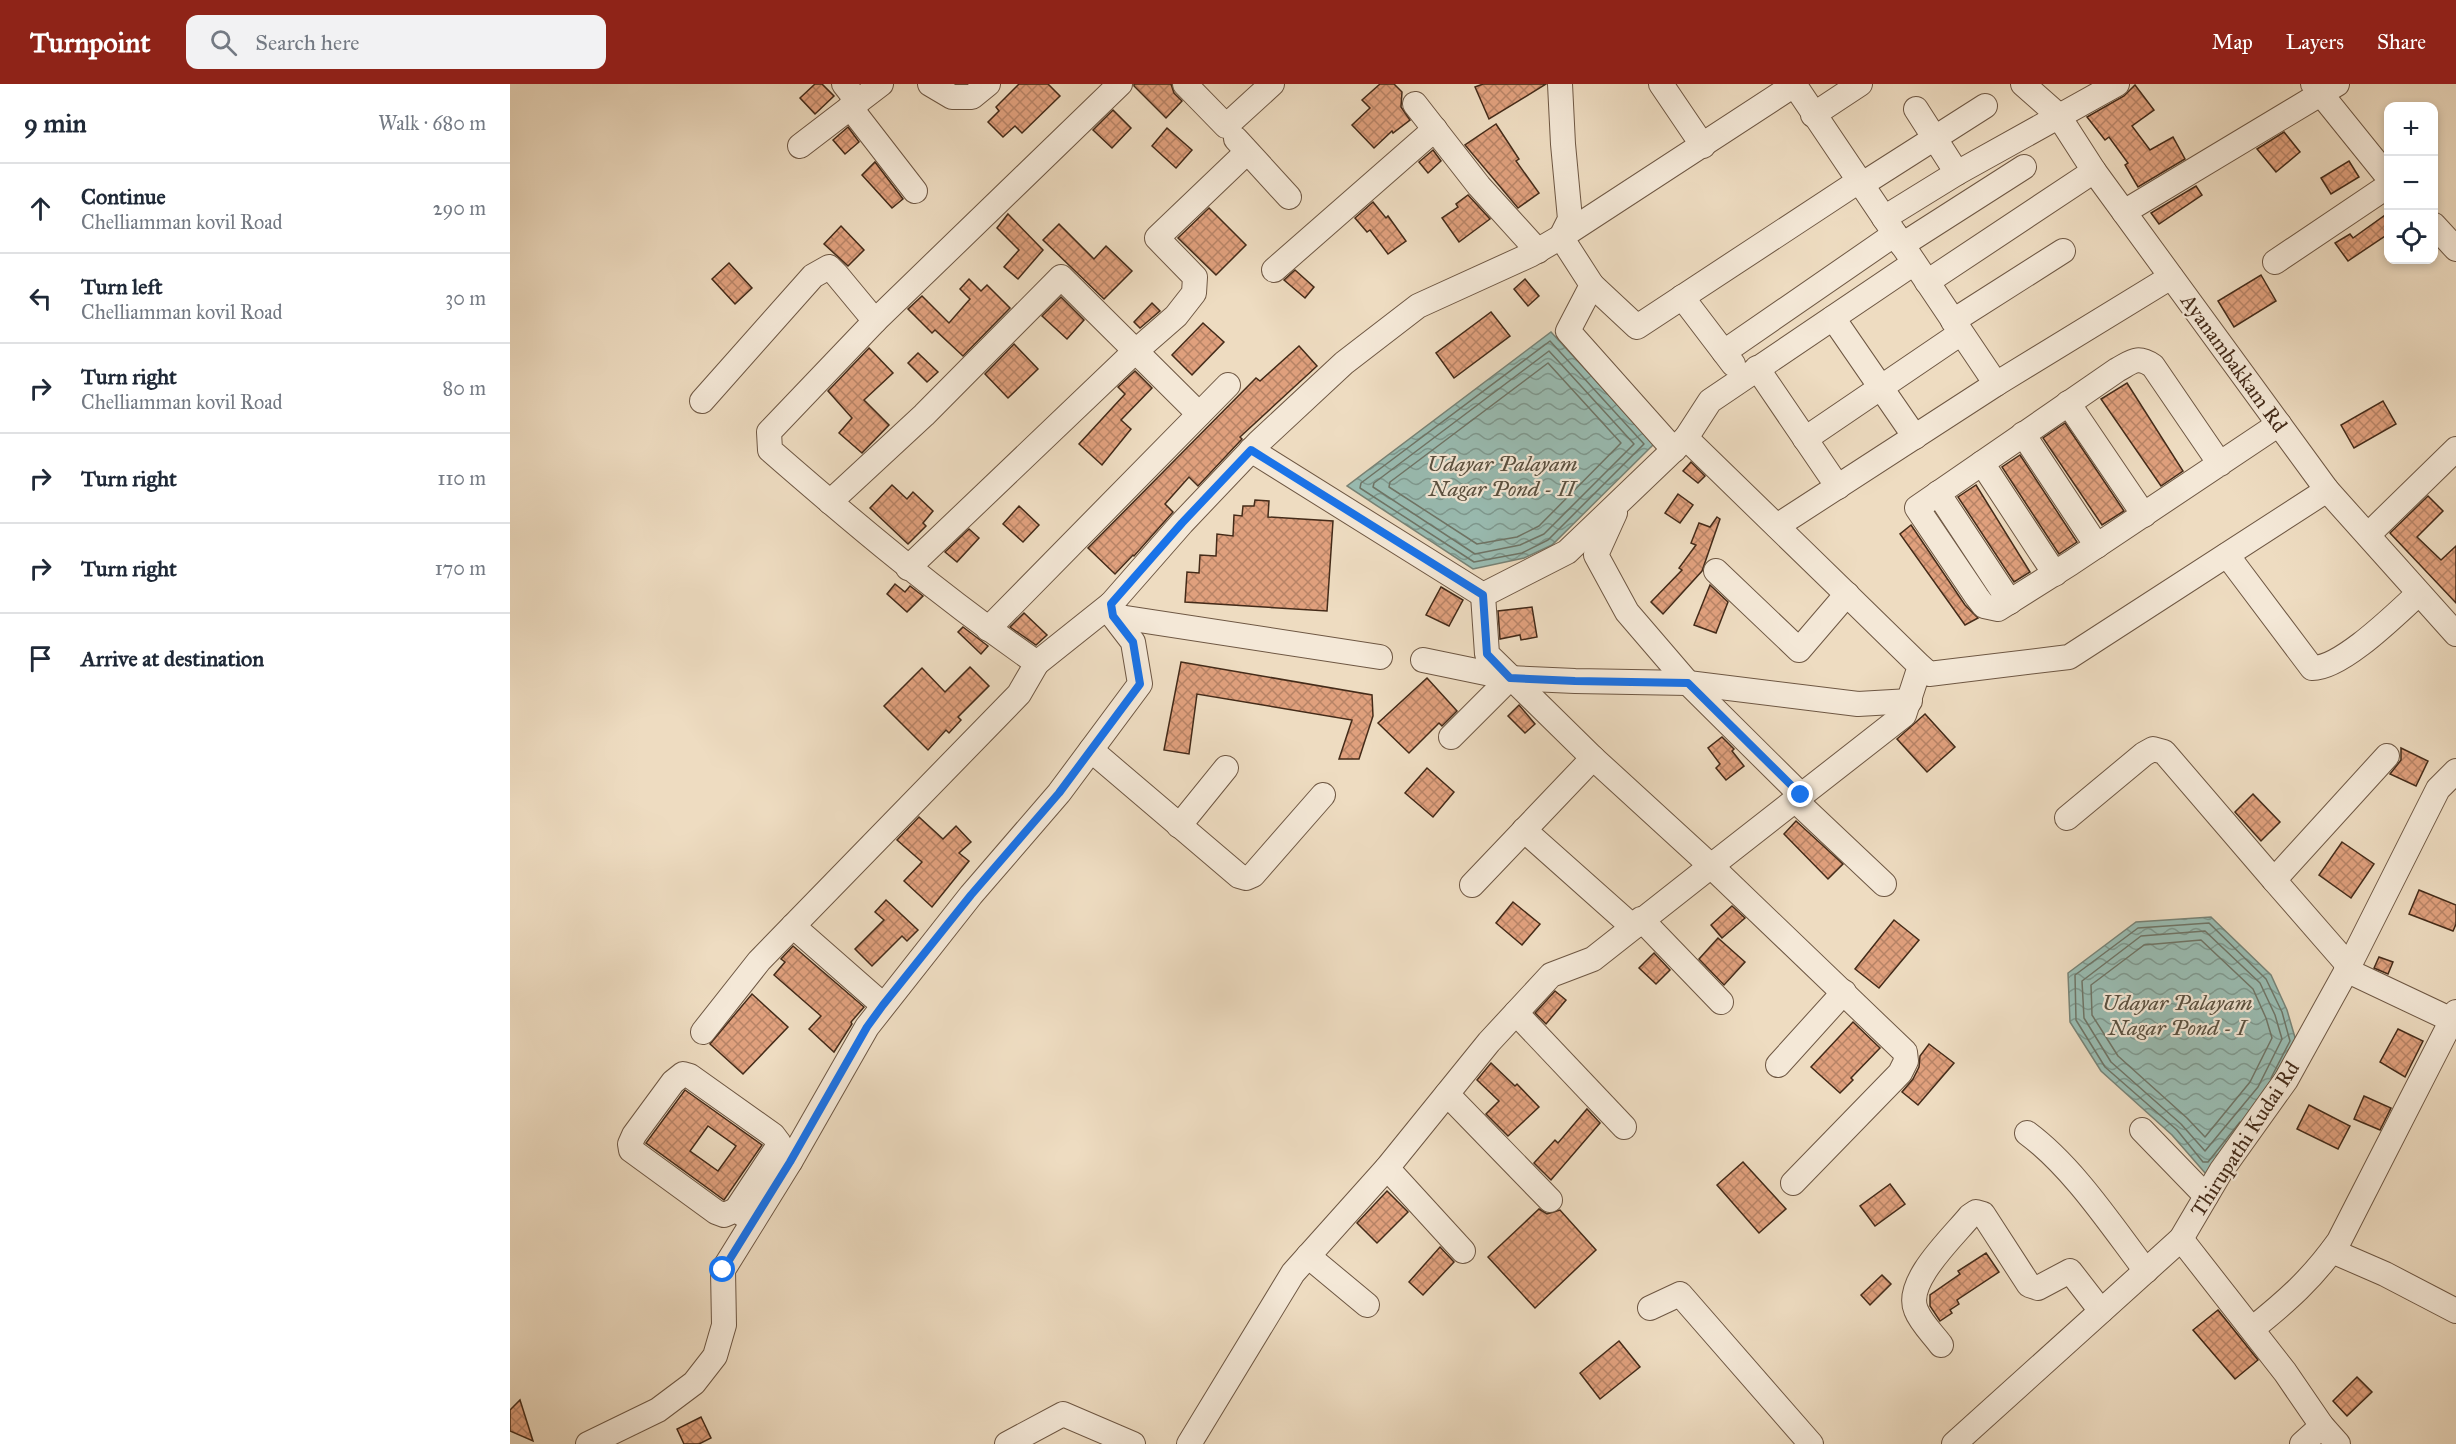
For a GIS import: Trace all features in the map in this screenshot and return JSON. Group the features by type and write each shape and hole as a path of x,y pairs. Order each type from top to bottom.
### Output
{"street":[{"path":"800,146 851,98 881,84"},
{"path":"930,84 952,97 972,97 988,84"},
{"path":"1037,663 908,568 830,502 770,450 769,432 874,321 1120,84"},
{"path":"1185,84 1289,197"},
{"path":"1226,126 1272,84"},
{"path":"1560,84 1570,219 1561,237"},
{"path":"1661,84 1702,146"},
{"path":"1814,115 1860,84"},
{"name":"Ayanambakkam Rd","path":"2023,84 2058,115 2094,171 2327,490 2369,534 2418,594 2456,634"},
{"path":"1483,595 1567,552 1680,444 1710,400 1833,318 1904,249 1957,173 2116,84"},
{"path":"703,1032 759,961 1019,694 1037,663 1112,610 1182,523 1251,450 1344,363 1418,306 1538,251 1796,85 1996,384"},
{"path":"2124,212 2324,87 2384,171"},
{"path":"851,98 915,191"},
{"path":"1415,104 1479,186 1538,251"},
{"path":"1561,237 1592,285 1637,327 1860,183 1985,106"},
{"path":"1916,109 1957,173"},
{"path":"1274,270 1434,129"},
{"path":"908,568 1135,351 1176,316 1194,293 1195,278 1157,238 1247,152"},
{"path":"1724,352 1904,249 2024,167"},
{"path":"1904,249 2094,171"},
{"path":"2275,262 2384,189"},
{"path":"2438,230 2456,249"},
{"path":"1805,439 2063,251"},
{"path":"702,401 813,276 822,269 829,267 836,274 874,321"},
{"path":"830,502 924,415 1061,277 1199,414"},
{"path":"1777,526 1996,384 2171,277"},
{"path":"1592,285 1568,331 1680,444 1777,526 1929,674 2068,657 2327,490"},
{"path":"1682,297 1724,352 1750,373 1805,439 1838,487"},
{"path":"1833,318 1915,437"},
{"path":"2220,464 2152,366 2143,360 2136,360 2068,403 1917,508 1984,606 1998,609 2055,574 2144,515 2220,464 2279,424"},
{"path":"988,629 1228,385"},
{"path":"2068,403 2144,515"},
{"path":"2023,434 2097,546"},
{"path":"2369,534 2456,449"},
{"path":"1251,450 1483,595"},
{"path":"1982,463 2055,574"},
{"path":"1620,501 1596,555 1627,612 1688,683 1884,884"},
{"path":"2227,555 2312,668 2322,668 2348,653 2418,594"},
{"path":"1716,571 1799,650 1847,594"},
{"path":"1483,595 1487,654 1593,758 1711,866 1905,1052 1906,1061 1900,1073 1793,1183"},
{"path":"1112,610 1380,657"},
{"path":"588,1444 658,1410 694,1383 715,1356 724,1325 723,1270 745,1216 883,1005 971,895 1059,793 1140,684 1133,642 1112,610"},
{"path":"1423,660 1510,678 1688,683 1858,704 1910,700"},
{"path":"1189,1444 1293,1273 1387,1168 1447,1094 1551,975 1593,959 1904,715 1920,666"},
{"path":"1451,737 1510,678"},
{"path":"2067,818 2144,754 2153,749 2164,752 2348,968 2455,1018 2332,1251 2298,1291 2252,1329"},
{"path":"1091,750 1239,876 1246,878 1253,875 1323,795"},
{"path":"2274,880 2386,756"},
{"path":"1472,885 1593,758"},
{"path":"1179,826 1226,768"},
{"name":"Thirupathi Kudai Rd","path":"1954,1444 2181,1239 2221,1170 2286,1080 2348,968 2438,789 2456,771"},
{"path":"1524,830 1637,923 1721,1002"},
{"path":"793,926 883,1005"},
{"path":"1778,1065 1844,992"},
{"path":"1516,1013 1624,1127"},
{"path":"745,1216 724,1215 716,1212 636,1154 630,1144 634,1135 673,1082 683,1074 690,1076 773,1135 784,1155"},
{"path":"1447,1094 1550,1200"},
{"path":"2142,1130 2206,1196"},
{"path":"2027,1133 2048,1148 2146,1271"},
{"path":"1387,1168 1463,1251"},
{"path":"1941,1345 1916,1312 1913,1299 1919,1278 1970,1216 1976,1212 1983,1214 2029,1285 2038,1288 2070,1271 2101,1311"},
{"path":"2181,1239 2338,1444"},
{"path":"2332,1251 2385,1274 2456,1311"},
{"path":"1308,1256 1367,1305"},
{"path":"1650,1308 1680,1294 1811,1444"},
{"path":"1007,1444 1063,1414 1133,1444"},
{"path":"2302,1444 2322,1426"}],"water":[{"name":"Udayar Palayam Nagar Pond - II","path":"1551,332 1654,444 1552,545 1524,558 1473,569 1347,486"},
{"name":"Udayar Palayam Nagar Pond - I","path":"2211,917 2271,975 2287,1010 2296,1041 2269,1094 2206,1174 2172,1135 2101,1071 2070,1022 2068,973 2136,922"}],"building":[{"path":"815,84 822,84 834,96 815,114 800,98"},
{"path":"1019,84 1048,84 1060,96 1022,133 1015,126 1003,137 988,122 999,111 996,107"},
{"path":"1134,84 1171,84 1174,93 1182,101 1166,118"},
{"path":"1380,84 1394,84 1402,92 1401,107 1410,120 1393,133 1392,131 1374,148 1352,125 1370,108 1362,100"},
{"path":"1483,84 1546,84 1489,119 1475,87"},
{"path":"2135,85 2154,110 2132,126 2150,150 2173,137 2185,159 2138,187 2125,165 2128,163 2109,137 2105,140 2087,117 2124,96"},
{"path":"1113,110 1131,128 1112,148 1093,130"},
{"path":"1496,124 1519,159 1516,161 1539,193 1518,208 1465,145"},
{"path":"848,127 859,142 845,154 833,140"},
{"path":"1167,128 1192,150 1176,168 1152,146"},
{"path":"2284,132 2300,152 2276,172 2257,149"},
{"path":"1433,150 1441,161 1428,173 1419,162"},
{"path":"2349,161 2359,177 2331,194 2321,178"},
{"path":"875,162 903,199 892,208 862,175"},
{"path":"2196,186 2202,195 2159,224 2151,213"},
{"path":"1468,195 1490,219 1459,242 1442,218 1458,207 1456,204"},
{"path":"1373,202 1386,218 1388,216 1406,241 1388,254 1370,230 1367,232 1355,218"},
{"path":"1209,208 1246,245 1216,275 1178,238"},
{"path":"1008,214 1043,250 1018,279 1004,267 1019,250 997,228"},
{"path":"2384,216 2384,237 2348,261 2335,243 2350,234 2353,238"},
{"path":"1059,224 1094,259 1106,246 1132,271 1104,299 1043,240"},
{"path":"841,226 864,250 848,266 824,244"},
{"path":"729,263 752,288 735,304 712,279"},
{"path":"1295,270 1314,287 1305,298 1284,280"},
{"path":"2261,275 2276,301 2234,327 2218,301"},
{"path":"969,279 981,291 987,285 1010,308 963,356 935,330 932,333 908,309 922,296 949,323 970,299 960,289"},
{"path":"1525,279 1539,296 1528,306 1514,289"},
{"path":"1061,297 1084,320 1067,339 1042,316"},
{"path":"1152,303 1160,311 1140,328 1134,322"},
{"path":"1491,312 1510,336 1454,378 1436,353"},
{"path":"1203,323 1224,342 1192,375 1172,355"},
{"path":"1014,344 1038,369 1008,398 985,374"},
{"path":"1299,346 1317,366 1240,437 1242,439 1198,486 1189,477 1165,504 1173,512 1115,574 1088,548 1256,378 1260,381"},
{"path":"869,348 893,373 864,400 889,425 862,453 839,433 852,418 828,391"},
{"path":"918,353 938,372 927,382 908,363"},
{"path":"1135,371 1152,388 1121,420 1131,429 1102,465 1079,444 1125,394 1118,387"},
{"path":"2127,383 2183,471 2161,486 2101,399"},
{"path":"2383,401 2396,424 2354,448 2341,425"},
{"path":"2065,423 2124,511 2102,525 2043,438"},
{"path":"2020,455 2077,542 2059,554 2002,467"},
{"path":"1691,462 1705,476 1698,483 1683,471"},
{"path":"892,485 907,499 913,492 933,511 923,523 926,526 908,544 870,508"},
{"path":"1976,485 2030,572 2014,582 1958,497"},
{"path":"1678,494 1693,505 1680,523 1665,513"},
{"path":"2428,496 2443,511 2417,537 2441,560 2456,546 2456,603 2390,533"},
{"path":"1255,500 1269,501 1268,517 1333,521 1327,611 1185,602 1187,572 1199,573 1200,555 1216,556 1217,534 1233,536 1234,515 1242,516 1243,506 1254,506"},
{"path":"1019,506 1039,525 1023,542 1003,524"},
{"path":"1717,517 1720,519 1702,571 1663,614 1651,602 1682,570 1679,568 1696,545 1691,543 1699,523 1710,527"},
{"path":"1911,525 1965,605 1978,618 1965,625 1900,534"},
{"path":"969,529 979,538 957,562 945,552"},
{"path":"895,584 905,592 910,586 923,596 907,612 887,594"},
{"path":"1710,585 1728,602 1716,633 1694,625"},
{"path":"1441,587 1463,600 1449,626 1426,615"},
{"path":"1532,607 1537,637 1521,640 1520,635 1500,639 1498,611"},
{"path":"1024,613 1047,635 1036,645 1010,627"},
{"path":"963,627 988,646 981,654 958,632"},
{"path":"1181,662 1372,695 1373,716 1359,759 1339,759 1352,720 1197,694 1189,754 1164,750"},
{"path":"970,667 989,686 958,717 961,720 949,733 946,730 928,750 884,706 922,668 945,692"},
{"path":"1427,678 1457,711 1442,726 1439,723 1409,753 1378,723"},
{"path":"1519,705 1535,724 1525,733 1508,716"},
{"path":"1925,714 1955,747 1927,772 1897,739"},
{"path":"1722,737 1734,749 1732,751 1744,766 1726,780 1716,768 1720,764 1708,748"},
{"path":"2401,748 2428,761 2416,786 2390,774 2401,760"},
{"path":"1427,768 1454,792 1433,817 1405,793"},
{"path":"2253,794 2280,822 2261,841 2235,812"},
{"path":"919,817 943,839 956,826 971,842 959,853 969,861 932,907 904,881 922,862 897,840"},
{"path":"1796,821 1843,864 1828,879 1784,834"},
{"path":"2342,842 2374,864 2351,898 2319,875"},
{"path":"2419,890 2456,905 2456,924 2453,931 2409,914"},
{"path":"886,900 918,930 907,941 902,936 872,966 855,949 884,920 875,912"},
{"path":"1513,902 1540,924 1522,945 1496,923"},
{"path":"1732,906 1745,918 1722,938 1711,925"},
{"path":"1894,920 1919,940 1879,988 1855,969"},
{"path":"1718,938 1745,962 1724,985 1699,959"},
{"path":"793,946 864,1007 851,1022 852,1024 834,1052 809,1029 821,1016 774,975 785,962 781,959"},
{"path":"1654,953 1670,970 1656,984 1639,968"},
{"path":"2379,957 2393,962 2388,974 2374,968"},
{"path":"1555,991 1566,1000 1546,1024 1535,1013"},
{"path":"752,994 788,1027 743,1074 710,1044"},
{"path":"1853,1022 1880,1048 1840,1093 1811,1067"},
{"path":"2398,1029 2423,1041 2405,1077 2380,1062"},
{"path":"1929,1044 1954,1063 1918,1105 1902,1092 1913,1079 1919,1067 1920,1056"},
{"path":"1491,1063 1515,1086 1517,1084 1539,1107 1508,1136 1486,1114 1499,1101 1477,1080"},
{"path":"685,1090 762,1145 724,1200 646,1143","holes":["708,1126 736,1146 718,1171 690,1151"]},
{"path":"2364,1096 2391,1108 2380,1130 2354,1119"},
{"path":"2309,1105 2350,1126 2338,1149 2297,1129"},
{"path":"1587,1109 1600,1123 1551,1180 1534,1163 1555,1140 1558,1143"},
{"path":"1743,1162 1786,1209 1759,1233 1717,1185"},
{"path":"1890,1184 1905,1204 1875,1226 1860,1206"},
{"path":"1387,1191 1408,1212 1377,1243 1357,1223"},
{"path":"1539,1209 1547,1214 1560,1210 1596,1250 1535,1308 1488,1257"},
{"path":"1440,1247 1454,1262 1423,1295 1409,1282"},
{"path":"1986,1253 1999,1272 1957,1300 1959,1304 1950,1310 1952,1313 1940,1321 1930,1306 1930,1295 1960,1274 1958,1271"},
{"path":"1882,1275 1891,1284 1870,1305 1861,1295"},
{"path":"2218,1310 2258,1360 2235,1379 2193,1330"},
{"path":"1619,1341 1640,1367 1600,1399 1580,1373"},
{"path":"2357,1377 2372,1392 2347,1416 2333,1401"},
{"path":"520,1400 533,1441 510,1431 510,1410"},
{"path":"701,1417 711,1438 699,1444 684,1444 677,1429"}],"route":[{"path":"723,1270 790,1162 867,1027 971,895 1059,793 1140,684 1133,642 1113,616 1111,604 1182,523 1251,450 1483,595 1487,654 1510,678 1688,683 1801,795"}]}
